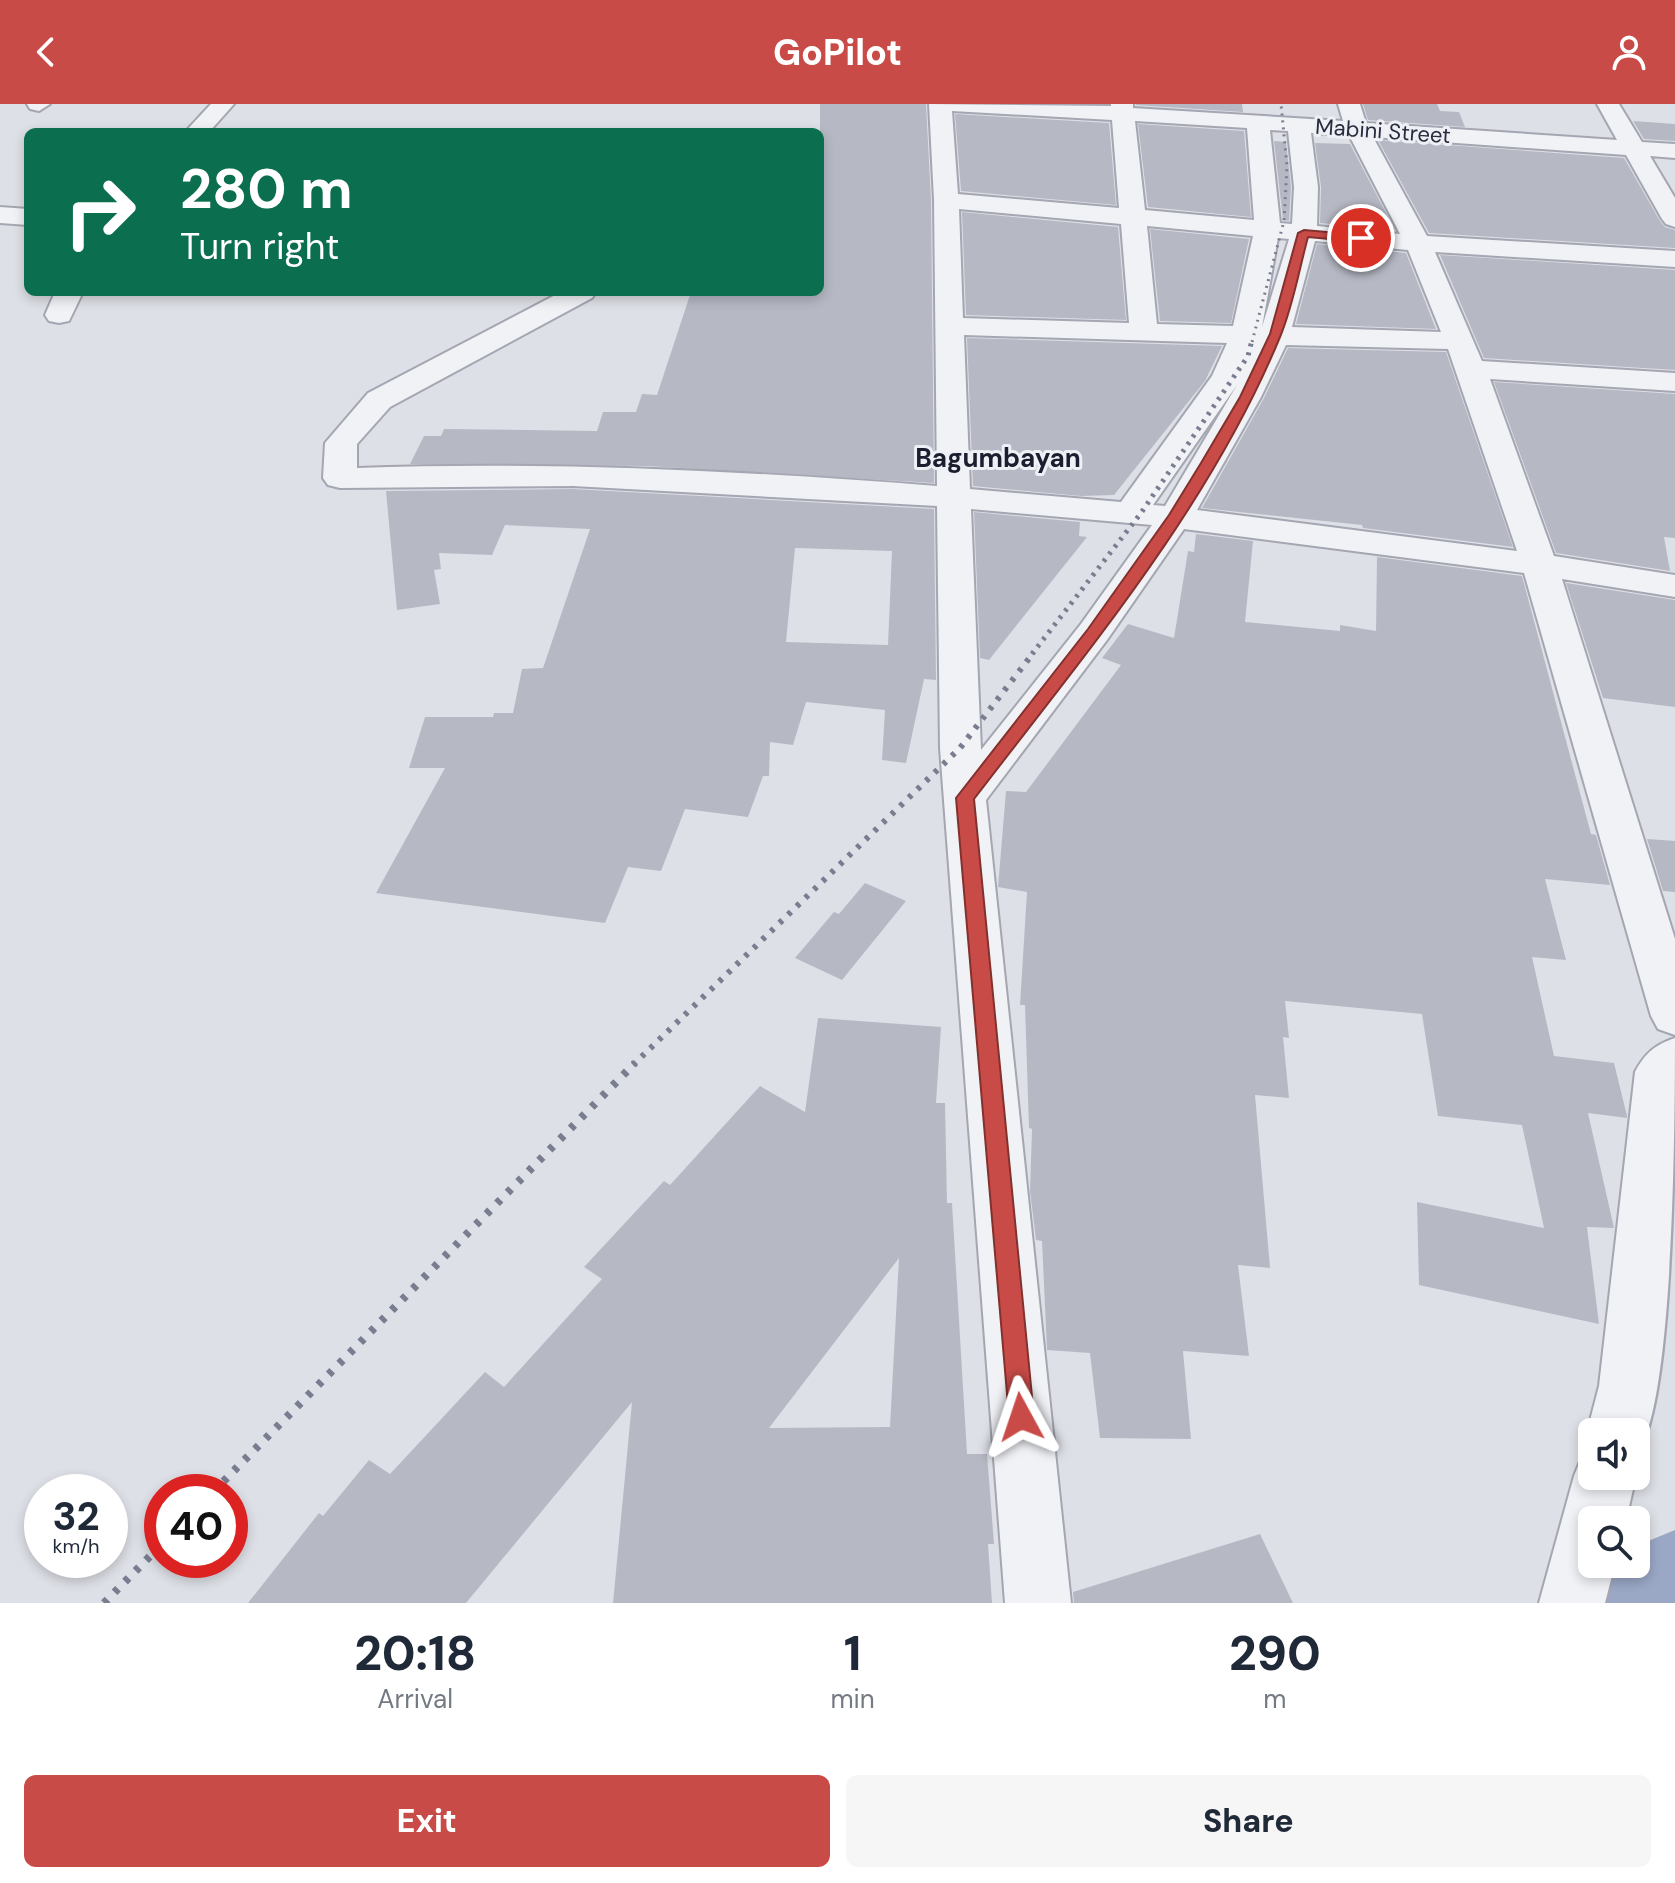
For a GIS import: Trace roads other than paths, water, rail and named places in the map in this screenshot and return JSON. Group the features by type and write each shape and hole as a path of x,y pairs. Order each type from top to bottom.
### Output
{"street":[{"path":"200,128 223,104"},
{"path":"940,104 946,200 960,748 1038,1603"},
{"name":"Mabini Street","path":"948,104 1201,111 1258,122 1299,125 1353,116 1675,151"},
{"path":"1608,104 1675,219"},
{"path":"1123,109 1144,333"},
{"path":"1353,116 1418,243 1465,355 1539,563 1675,1016"},
{"path":"965,798 1094,632 1176,516 1246,397 1261,333 1267,229 1267,196 1258,122"},
{"path":"1131,512 1261,333 1304,233 1306,187 1299,125"},
{"path":"946,200 1418,243 1675,259"},
{"path":"0,215 24,217"},
{"path":"574,296 379,400 341,443 340,478 661,479 955,496 1176,516 1539,563 1675,586"},
{"path":"948,326 1144,333 1261,333 1675,382"},
{"path":"1621,1418 1629,1386 1660,1072 1675,1058"},
{"path":"1572,1603 1578,1578"}],"railway":[{"path":"1252,342 1284,221 1287,166 1281,104"},
{"path":"1032,654 1141,513 1248,356 1252,340"},
{"path":"634,1064 960,748 1034,652"},
{"path":"231,1474 634,1064"},
{"path":"104,1603 144,1562"}],"district":[{"name":"Bagumbayan","path":"998,458"}]}
